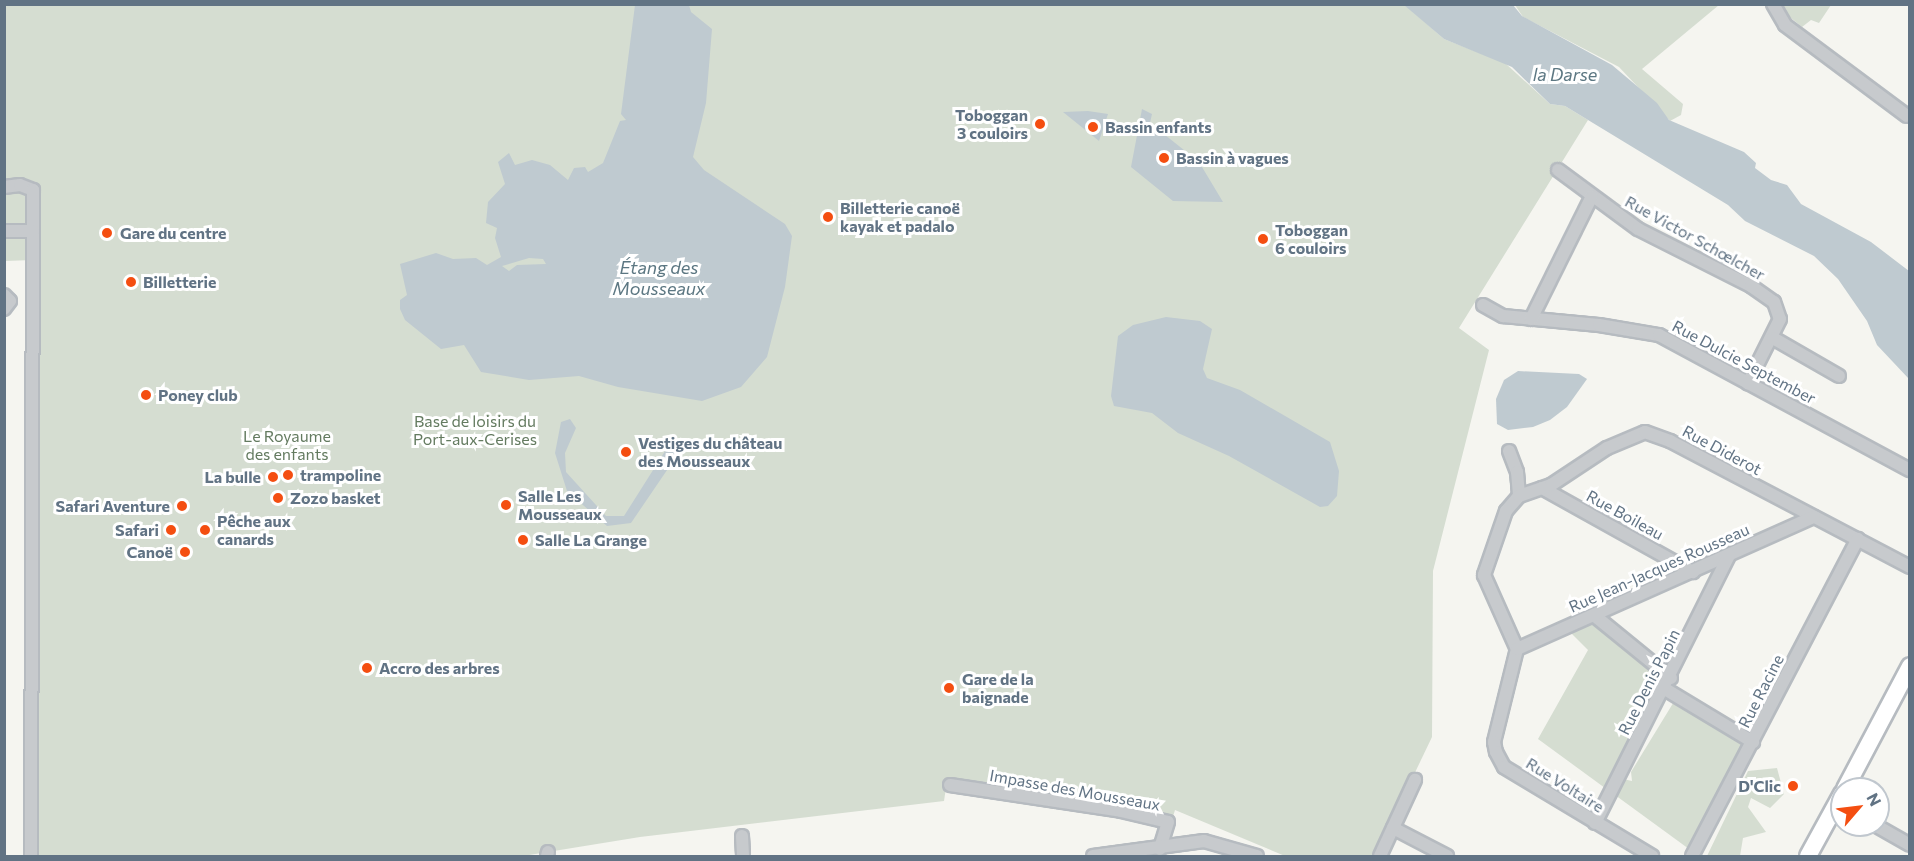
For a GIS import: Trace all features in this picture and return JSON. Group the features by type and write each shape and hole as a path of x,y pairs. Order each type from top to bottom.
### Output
{"street":[{"path":"1773,4 1785,25 1907,116"},
{"name":"Rue Victor Schœlcher","path":"1558,170 1638,229 1751,286 1774,302 1780,318 1773,338 1748,383"},
{"path":"4,187 20,185 33,190 31,856"},
{"path":"1531,319 1592,196"},
{"path":"4,231 33,231"},
{"name":"Rue Dulcie September","path":"1483,305 1503,316 1659,335 1910,470"},
{"path":"1773,338 1839,376"},
{"name":"Rue Diderot","path":"1519,496 1542,488 1607,448 1645,432 1670,441 1910,567"},
{"path":"1509,451 1517,472 1519,496 1506,511 1484,574 1517,649"},
{"name":"Rue Boileau","path":"1542,488 1693,572"},
{"name":"Rue Jean-Jacques Rousseau","path":"1517,649 1814,517"},
{"name":"Rue Racine","path":"1692,856 1754,742 1858,539"},
{"name":"Rue Denis Papin","path":"1595,823 1671,678 1729,555"},
{"path":"1595,616 1671,678"},
{"name":"Rue Voltaire","path":"1517,649 1494,742 1496,752 1504,767 1652,856"},
{"path":"1853,777 1910,666"},
{"path":"1665,689 1754,742"},
{"path":"1380,856 1415,780"},
{"name":"Impasse des Mousseaux","path":"950,785 1121,811 1168,822 1159,851"},
{"path":"1808,856 1830,818"},
{"path":"1393,828 1447,856"},
{"path":"1890,834 1910,845"},
{"path":"742,836 743,856"},
{"path":"1093,856 1159,851 1188,844 1218,842 1257,856"},
{"path":"1182,856 1188,844"}],"green space":[{"name":"Base de loisirs du Port-aux-Cerises","path":"1404,4 1444,39 1505,63 1550,104 1565,106 1588,120 1459,328 1489,350 1433,571 1432,737 1375,856 1285,856 1175,810 1172,820 947,781 944,801 640,837 523,856 35,856 31,576 38,486 33,483 33,260 5,261 4,5"},
{"path":"1783,4 1831,5 1819,23 1811,20 1802,27 1786,14"},
{"path":"1515,5 1719,5 1642,69 1683,104 1681,115 1670,121 1619,67 1523,17"},
{"path":"1594,622 1662,677 1653,701 1605,788 1538,739 1588,650 1570,632"},
{"path":"1675,700 1745,740 1689,849 1615,795 1623,779 1632,781 1631,772"},
{"path":"1777,768 1784,794 1770,808 1751,798 1748,807 1766,832 1743,838 1740,856 1707,856 1748,771"}],"water":[{"name":"Étang des Mousseaux","path":"635,5 689,5 691,12 712,29 706,103 693,157 704,170 785,224 792,236 785,287 767,357 741,387 702,401 618,387 579,376 529,380 481,372 464,345 441,349 405,320 400,309 400,300 407,295 400,264 436,253 453,259 476,258 487,265 501,257 495,238 497,228 486,223 488,202 505,184 498,162 509,153 515,165 532,160 550,165 568,180 574,168 585,167 588,172 603,163 620,121 626,120 621,114","holes":["529,258 543,259 546,264 517,265 509,271 502,266"]},
{"name":"la Darse","path":"1404,5 1513,5 1522,16 1612,65 1657,103 1669,120 1744,152 1756,163 1755,168 1771,180 1787,185 1801,204 1871,242 1909,271 1909,379 1877,345 1867,321 1838,279 1814,256 1745,221 1728,205 1565,106 1550,104 1512,67 1444,39"},
{"name":"Bassin à vagues","path":"1142,109 1152,114 1150,123 1199,162 1223,202 1173,201 1131,167"},
{"name":"Bassin enfants","path":"1088,111 1108,114 1099,141 1063,112"},
{"path":"1166,317 1200,321 1212,329 1203,369 1207,378 1240,390 1330,442 1339,471 1337,496 1328,506 1320,507 1229,456 1178,433 1152,413 1114,406 1111,396 1118,336 1133,325"},
{"path":"1518,371 1579,374 1587,379 1567,407 1550,420 1533,427 1508,430 1497,424 1496,399 1504,380"},
{"path":"570,419 576,428 565,453 566,472 606,516 624,516 667,448 676,447 680,451 631,523 607,526 567,491 555,453 561,422"}],"place":[{"name":"Toboggan 3 couloirs","path":"1040,124"},
{"name":"Bassin enfants","path":"1093,127"},
{"name":"Bassin à vagues","path":"1164,158"},
{"name":"Billetterie canoë kayak et padalo","path":"828,217"},
{"name":"Gare du centre","path":"107,233"},
{"name":"Toboggan 6 couloirs","path":"1263,239"},
{"name":"Billetterie","path":"131,282"},
{"name":"Poney club","path":"146,395"},
{"name":"Vestiges du château des Mousseaux","path":"626,452"},
{"name":"trampoline","path":"288,475"},
{"name":"La bulle","path":"273,477"},
{"name":"Zozo basket","path":"278,498"},
{"name":"Salle Les Mousseaux","path":"506,505"},
{"name":"Safari Aventure","path":"182,506"},
{"name":"Safari","path":"171,530"},
{"name":"Pêche aux canards","path":"205,530"},
{"name":"Salle La Grange","path":"523,540"},
{"name":"Canoë","path":"185,552"},
{"name":"Accro des arbres","path":"367,668"},
{"name":"Gare de la baignade","path":"949,688"},
{"name":"D'Clic","path":"1793,786"}],"park label":[{"name":"Le Royaume des enfants","path":"287,445"}]}
